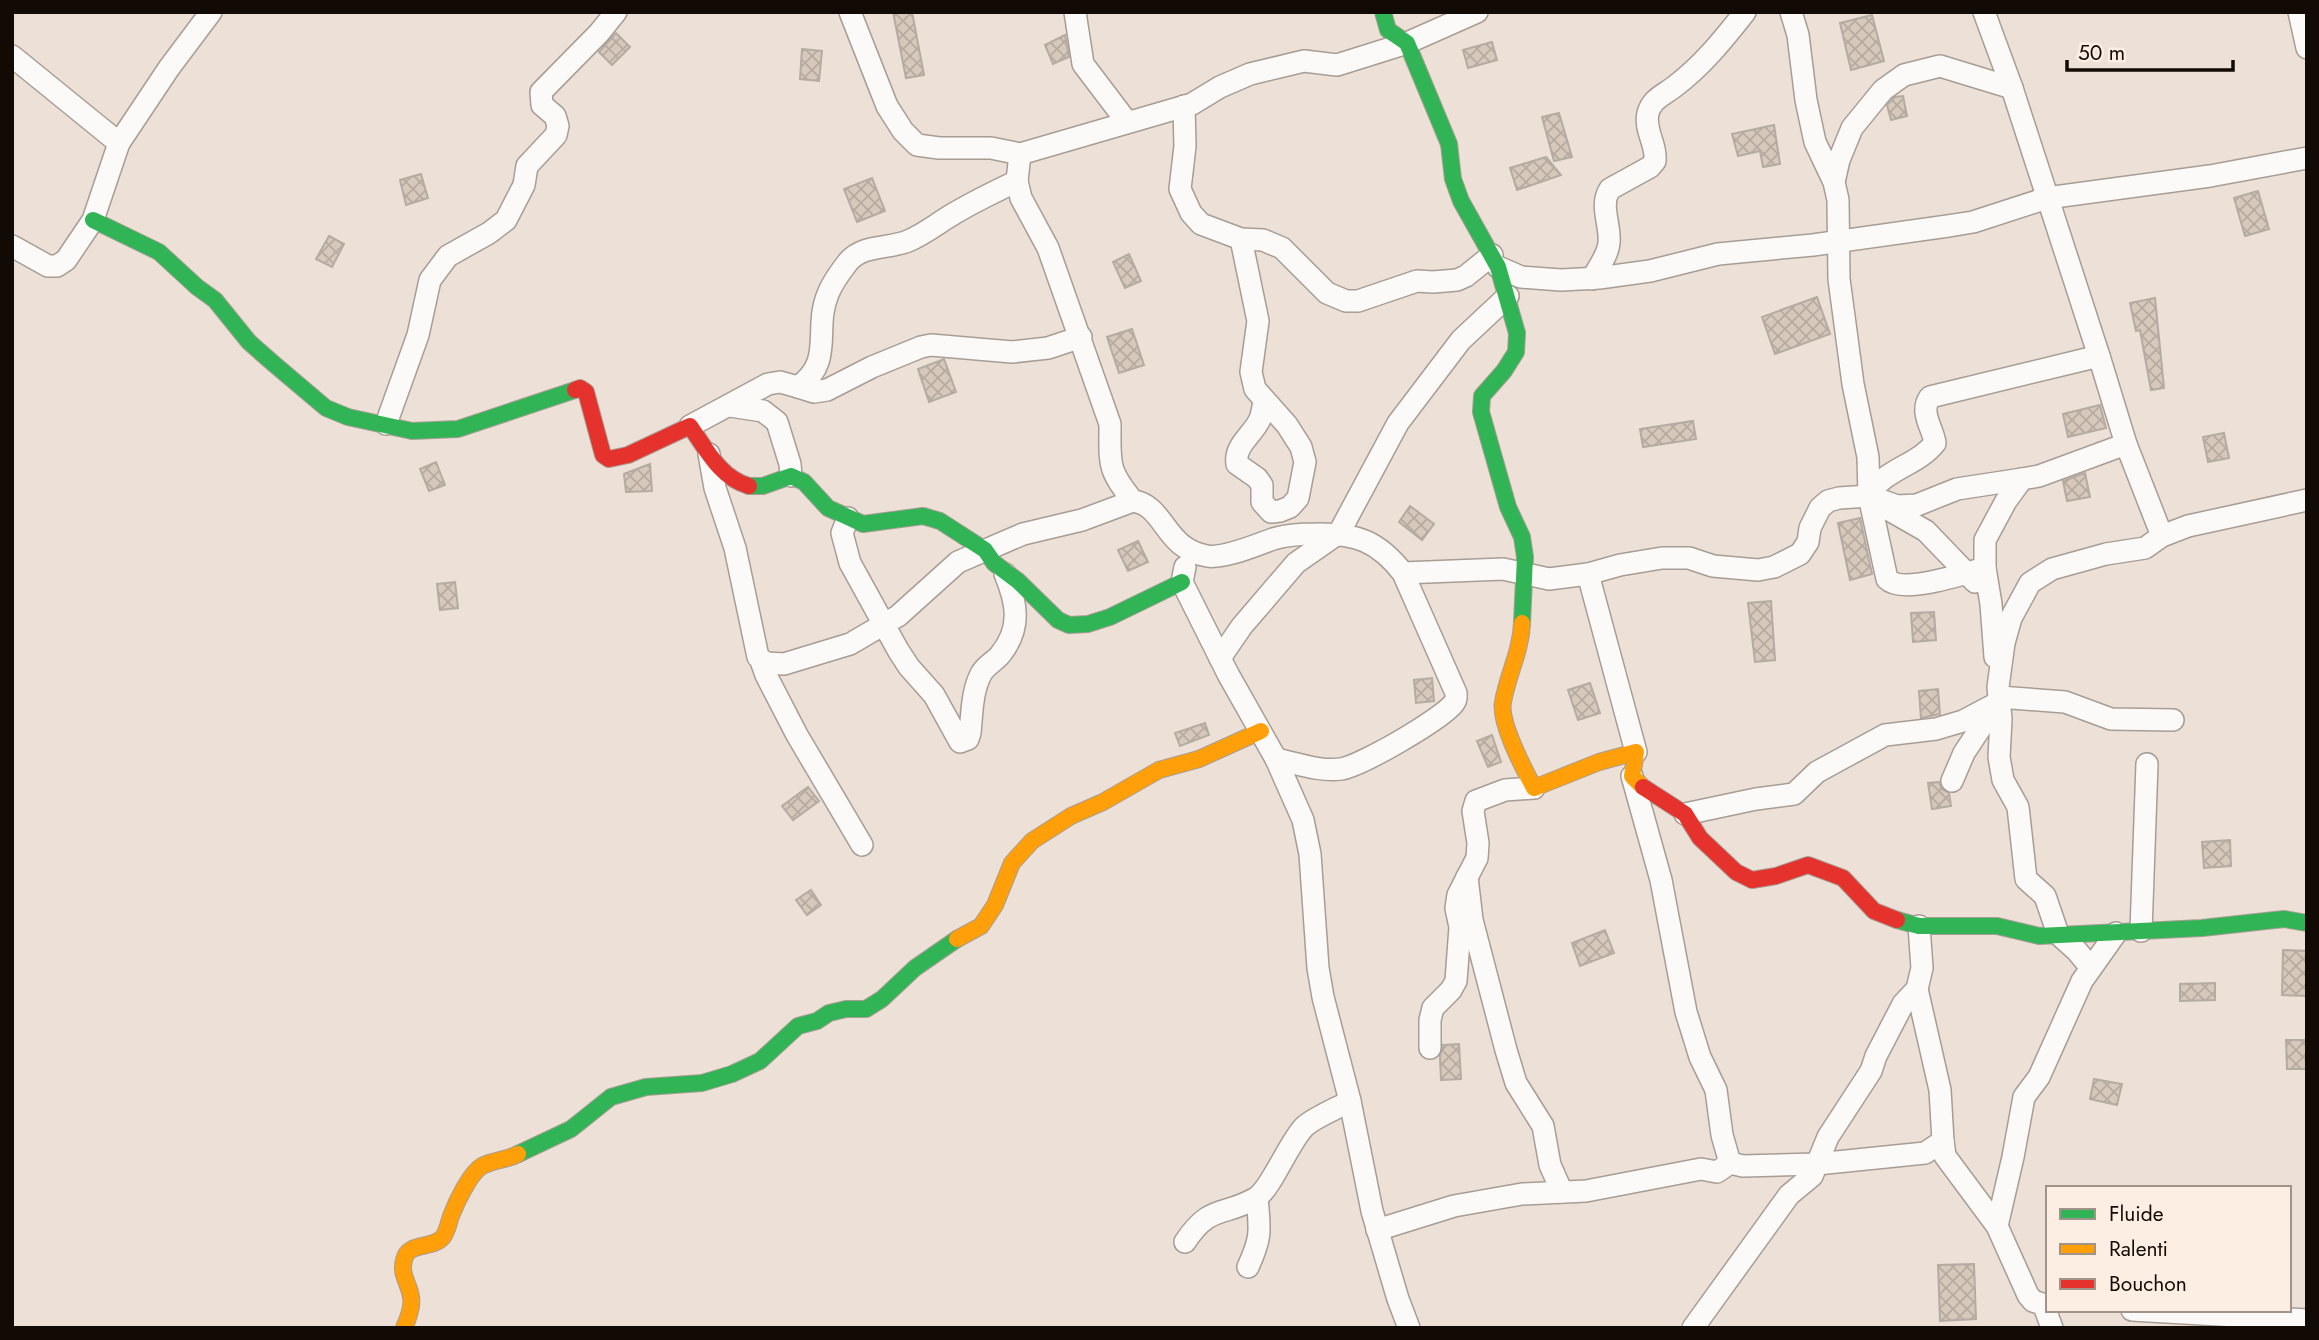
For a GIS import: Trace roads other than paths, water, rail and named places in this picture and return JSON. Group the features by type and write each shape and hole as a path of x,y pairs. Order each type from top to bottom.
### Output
{"street":[{"path":"12,246 48,266 57,266 66,260 93,220 119,143 169,68 211,12"},
{"path":"386,424 418,335 430,280 448,256 480,239 506,220 524,185 527,166 556,135 558,126 555,116 542,105 541,92 616,12"},
{"path":"850,12 887,106 902,131 917,145 990,148 1020,154 1184,106 1250,75 1304,61 1337,65 1407,43 1477,12"},
{"path":"1075,12 1083,64 1127,122"},
{"path":"1383,12 1388,30 1407,43 1449,144 1453,179 1461,201 1495,261 1508,296 1517,333 1516,352 1504,371 1482,396 1481,412 1508,507 1522,537 1526,575 1521,643 1502,705 1513,747 1534,788"},
{"path":"1592,279 1609,247 1606,194 1610,189 1650,167 1655,161 1655,152 1647,130 1647,116 1652,102 1712,55 1745,12"},
{"path":"1791,12 1798,35 1806,100 1815,142 1834,182 1839,200 1843,232 1839,279 1853,384 1868,457 1869,496 1888,579 1891,583 1905,585 1977,570"},
{"path":"1984,12 2012,88 2126,444 2162,536"},
{"path":"2298,12 2307,48"},
{"path":"12,55 119,143"},
{"path":"1834,182 1839,160 1852,128 1883,90 1904,75 1940,66 2012,88"},
{"path":"1184,106 1185,146 1180,189 1191,213 1201,223 1241,239 1263,240 1282,248 1320,287 1346,301 1358,301 1417,281 1457,280 1495,261"},
{"path":"1020,154 1017,181 1021,198 1048,248 1110,424 1110,466 1116,480 1133,501"},
{"path":"1495,261 1521,277 1592,279 1650,271 1718,254 1813,245 1843,232 1973,222 2047,198 2210,176 2307,158"},
{"path":"798,387 810,379 817,367 822,353 822,322 828,294 850,259 869,249 905,242 919,236 979,198 1017,181"},
{"path":"93,220 159,253 215,300 249,342 326,408 348,417 412,431 458,429 580,388 586,392 603,455 609,459 628,455 690,426 768,384 780,382 814,393 827,390 909,351 930,345 1012,352 1048,348 1081,337"},
{"path":"1241,239 1258,321 1251,372 1255,389 1287,425 1301,447 1305,462 1298,498 1290,507 1271,512 1262,502 1262,485 1237,464 1236,457 1239,447 1260,418 1264,401"},
{"path":"1220,658 1242,626 1296,563 1339,533 1398,423 1461,340 1508,296"},
{"path":"1869,496 1874,485 1923,455 1935,443 1925,411 1925,403 1930,397 2099,356"},
{"path":"730,406 763,411 777,422 791,476"},
{"path":"690,426 723,473 741,485 762,487 791,476 804,482 828,508 863,524 923,516 940,522 985,550 1058,620 1069,625 1088,624 1110,617 1182,582"},
{"path":"1403,573 1503,569 1549,579 1588,574 1662,558 1689,558 1713,566 1758,570 1774,567 1800,554 1808,542 1820,508 1828,501 1869,496 1898,506 1917,505 1957,489 2039,476 2126,444"},
{"path":"708,450 715,488 735,548 756,648 766,675 797,735 862,845"},
{"path":"1977,570 1985,540 2006,501 2022,479"},
{"path":"1869,496 1878,504 1926,531 1977,570 1991,604 2001,719 2000,769 2018,807 2026,879 2045,896 2058,934 2091,968"},
{"path":"1952,781 1964,753 1999,695 2004,643 2011,618 2030,583 2052,569 2106,554 2145,548 2162,536 2188,526 2307,500"},
{"path":"761,661 784,664 850,644 898,616 958,562 1023,534 1082,520 1133,501 1142,502 1149,507 1177,543 1191,553 1211,557 1278,537 1339,533 1364,539 1390,556 1403,573 1456,693 1454,703 1380,754 1350,766 1340,769 1321,768 1276,759"},
{"path":"848,518 842,533 850,563 909,667 934,695 957,739 964,742 970,733 975,690 981,673 999,657 1010,641 1016,624 1017,608 1004,570"},
{"path":"1191,553 1182,582 1276,759 1303,820 1310,854 1318,968 1323,997 1350,1101 1377,1230 1409,1328"},
{"path":"1588,574 1636,752 1632,776 1661,880 1686,1012 1700,1057 1716,1090 1722,1135 1730,1163"},
{"path":"1685,814 1794,794 1817,772 1877,739 1936,729 1963,721 1999,695 2065,702 2110,719 2173,720"},
{"path":"404,1328 412,1298 402,1273 404,1257 412,1248 429,1245 443,1237 454,1205 474,1173 482,1166 509,1159 571,1129 611,1097 646,1087 702,1083 732,1074 760,1060 798,1026 817,1021 829,1013 846,1009 866,1009 882,999 915,968 981,926 995,905 1012,863 1032,841 1159,770 1199,759 1261,731"},
{"path":"1430,1048 1433,1008 1456,981 1460,927 1456,908 1458,895 1477,858 1478,843 1473,811 1476,801 1505,790 1534,788 1599,762 1636,752"},
{"path":"2141,931 2147,764"},
{"path":"1632,776 1646,790 1685,814 1700,838 1736,872 1752,880 1776,876 1808,865 1843,878 1874,911 1883,916 1919,926 1997,926 2039,936 2202,928 2284,919 2307,923"},
{"path":"1468,877 1472,920 1506,1050 1516,1083 1543,1126 1550,1165 1562,1192"},
{"path":"1919,926 1922,968 1917,989 1940,1090 1938,1150 1997,1226 2028,1295 2033,1301 2046,1306"},
{"path":"1997,1226 2024,1097 2039,1077 2082,981 2116,933"},
{"path":"1693,1328 1789,1195 1812,1177 1828,1137 1871,1071 1903,1004 1917,989"},
{"path":"1248,1267 1259,1244 1261,1223 1258,1198 1306,1125 1350,1101"},
{"path":"1377,1230 1454,1206 1527,1194 1586,1191 1702,1170 1717,1172 1730,1163 1743,1166 1817,1164 1938,1150"},
{"path":"1527,1194 1550,1165"},
{"path":"1185,1242 1195,1226 1214,1213 1258,1198"},
{"path":"2167,1312 2307,1320"}]}
